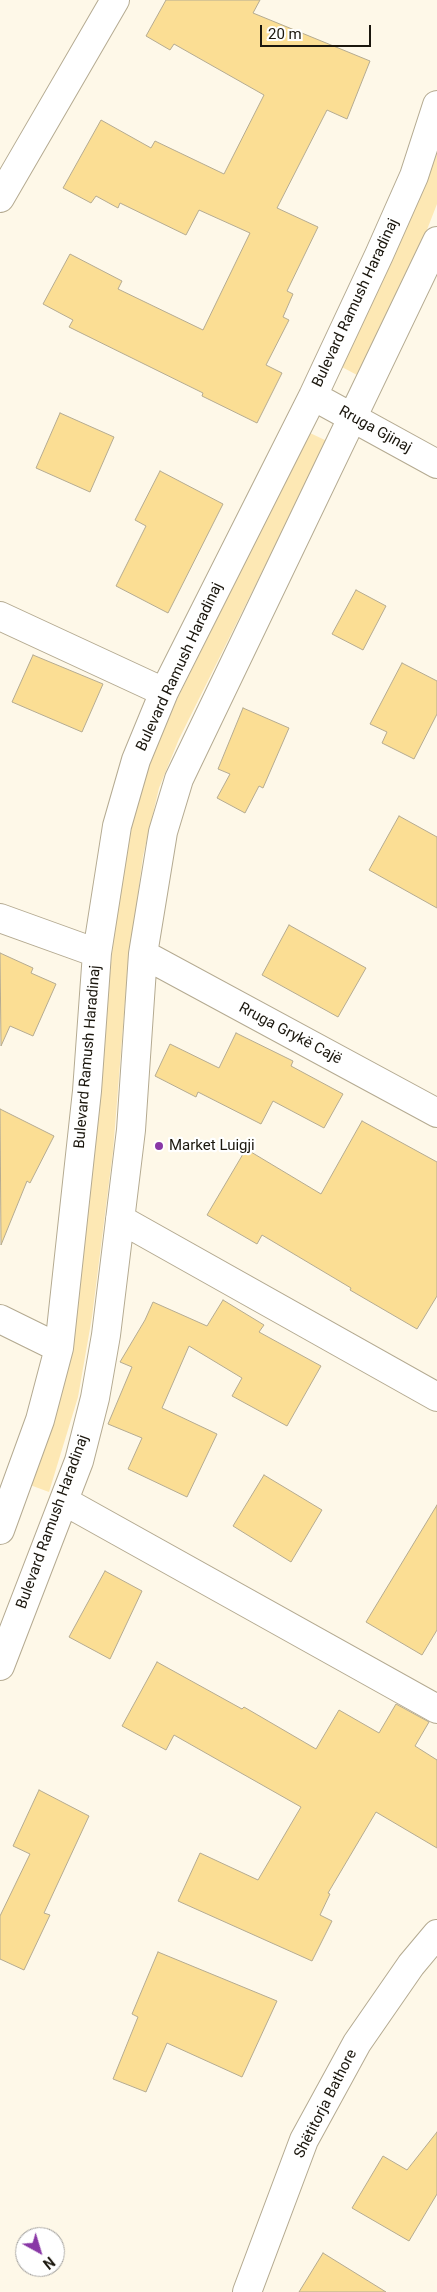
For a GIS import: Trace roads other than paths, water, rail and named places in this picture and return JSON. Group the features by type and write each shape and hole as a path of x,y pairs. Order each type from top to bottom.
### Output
{"street":[{"path":"0,198 115,0"},
{"name":"Bulevard Ramush Haradinaj","path":"0,1530 40,1420 59,1348 87,1091 97,954 116,826 136,760 164,692 313,396 414,176 437,105"},
{"name":"Bulevard Ramush Haradinaj","path":"0,1666 79,1461 95,1398 106,1335 131,1130 143,954 163,832 179,780 437,241"},
{"name":"Rruga Gjinaj","path":"313,396 437,464"},
{"path":"0,616 164,692"},
{"path":"0,918 97,954"},
{"name":"Rruga Grykë Cajë","path":"143,954 437,1114"},
{"path":"120,1219 437,1397"},
{"path":"0,1319 59,1348"},
{"path":"64,1501 437,1709"},
{"name":"Shëtitorja Bathore","path":"247,2292 304,2140 357,2043 411,1964 437,1934"}],"place":[{"name":"Market Luigji","path":"159,1146"}]}
